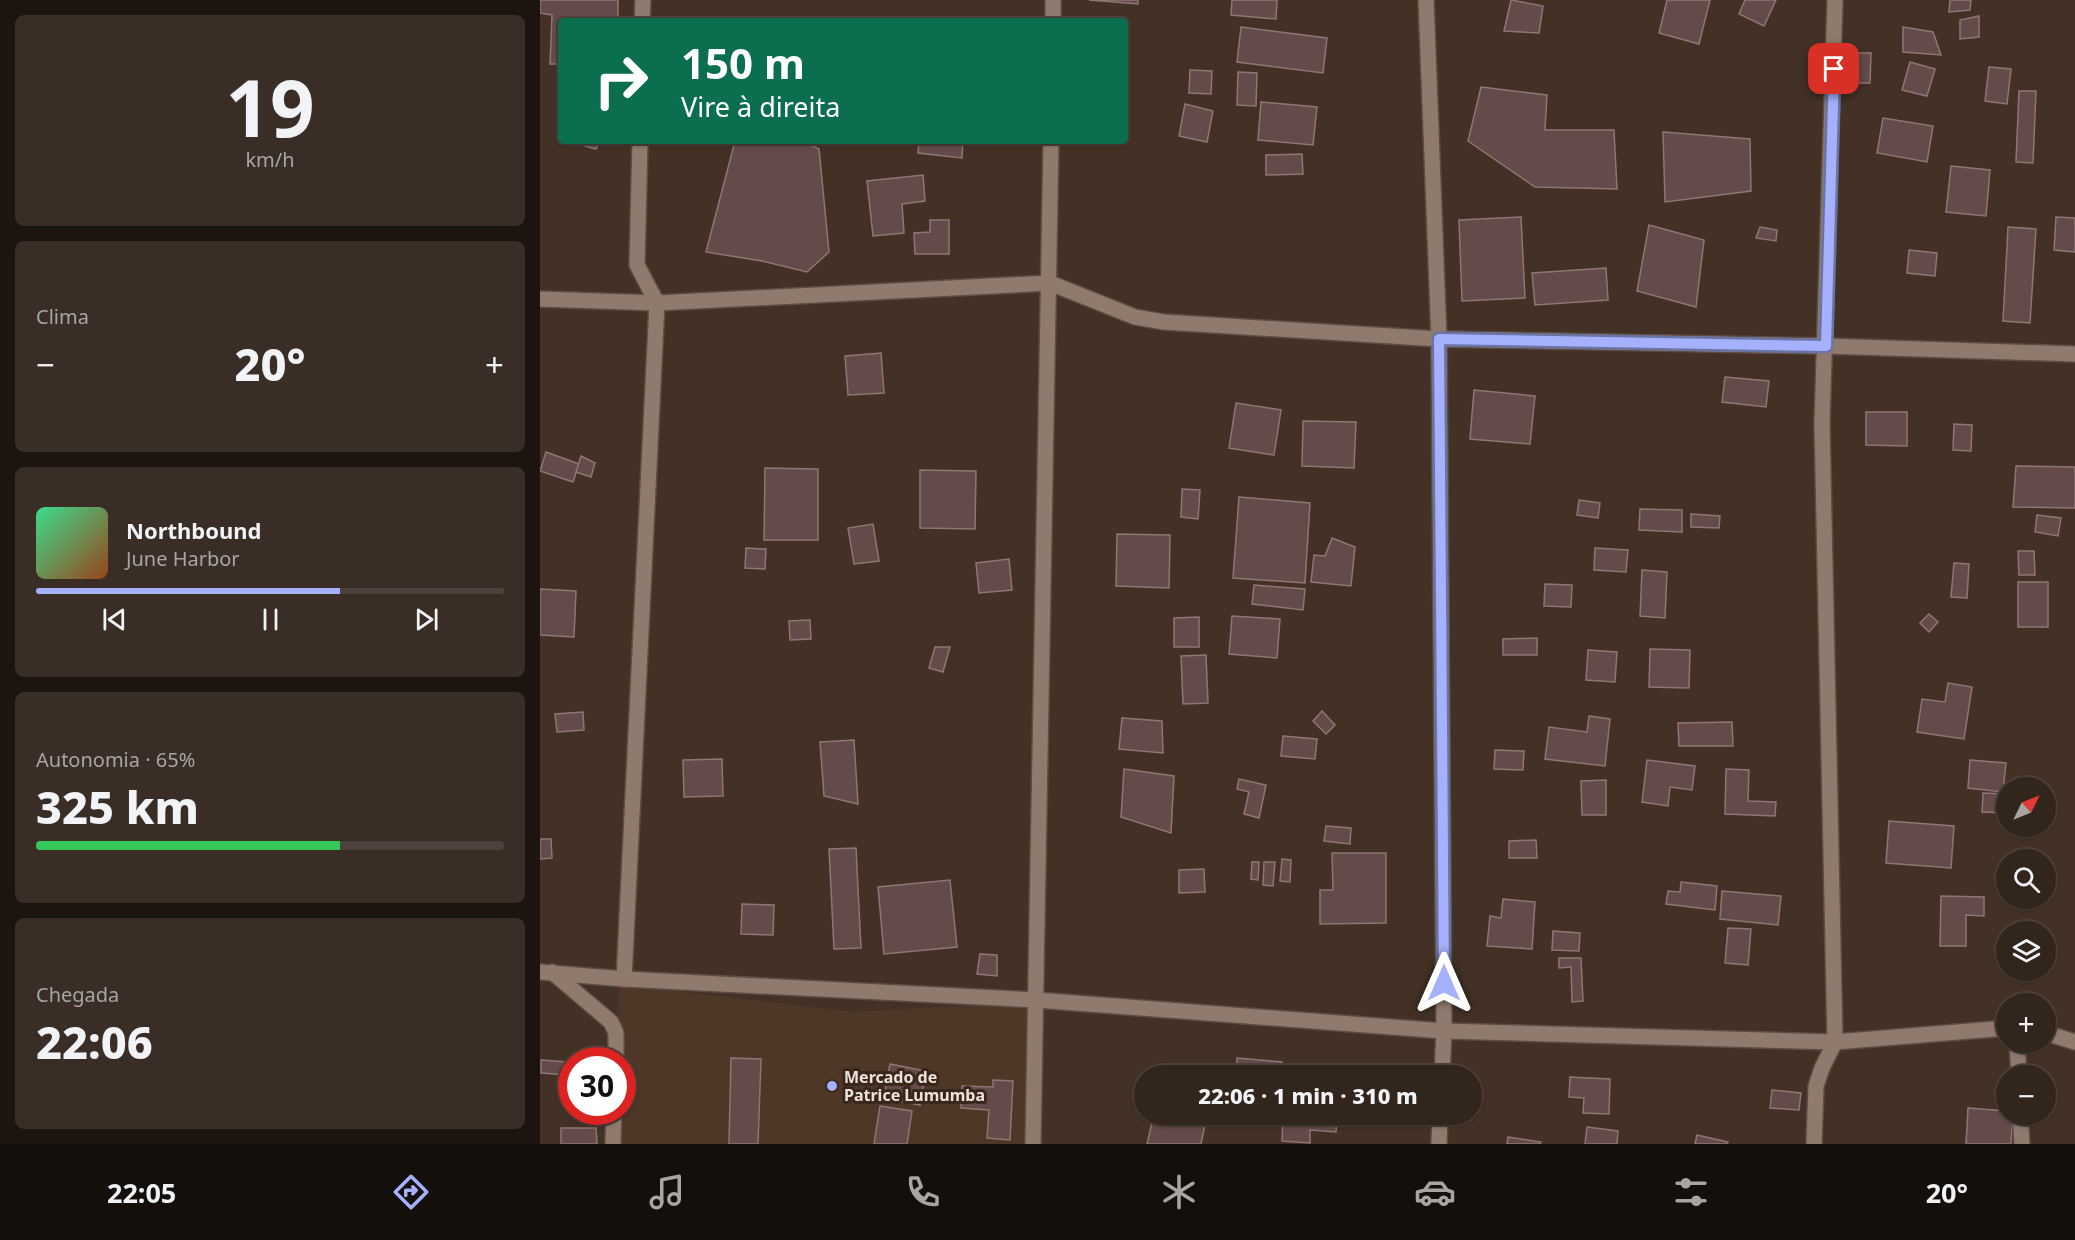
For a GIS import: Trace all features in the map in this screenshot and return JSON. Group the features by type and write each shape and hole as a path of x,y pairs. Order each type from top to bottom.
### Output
{"street":[{"path":"642,18 643,0"},
{"path":"1053,0 1053,18"},
{"path":"1426,0 1439,339 1442,1065"},
{"path":"1814,1144 1816,1086 1835,1042 1822,424 1835,0"},
{"path":"624,979 657,303 637,265 640,144"},
{"path":"1033,1144 1051,144"},
{"path":"540,299 657,303 1050,283 1135,317 1164,322 1439,339 1826,346 2075,354"},
{"path":"546,972 624,979 1036,1000 1232,1013 1444,1031 1835,1042 1996,1029"},
{"path":"546,972 611,1022 616,1033 616,1047"},
{"path":"2056,1037 2075,1042"},
{"path":"613,1144 614,1125"},
{"path":"1439,1144 1440,1125"},
{"path":"2021,1125 2022,1144"}],"shaded area":[{"name":"Mercado de Patrice Lumumba","path":"619,984 854,1012 1042,1001 1040,1144 617,1144 617,1125 636,1125 636,1047 618,1047"}],"building":[{"path":"540,0 618,0 618,18 558,18 558,64 550,64 552,15 540,13"},
{"path":"1089,0 1138,0 1138,4"},
{"path":"1232,0 1277,0 1276,19 1231,15"},
{"path":"1511,0 1543,6 1539,33 1504,31"},
{"path":"1667,0 1710,0 1699,44 1659,33"},
{"path":"1745,0 1776,0 1764,26 1739,14"},
{"path":"1950,0 1971,0 1970,10 1949,12"},
{"path":"1979,16 1979,37 1960,39 1960,20"},
{"path":"1241,27 1327,38 1323,73 1237,62"},
{"path":"1903,27 1933,32 1941,55 1903,52"},
{"path":"1843,53 1871,53 1870,83 1843,83"},
{"path":"1910,62 1935,69 1927,96 1902,90"},
{"path":"1989,67 2011,69 2007,104 1985,101"},
{"path":"1190,70 1212,71 1211,94 1189,93"},
{"path":"1238,72 1257,73 1256,106 1237,105"},
{"path":"1481,87 1547,95 1545,130 1614,130 1617,189 1535,187 1468,141"},
{"path":"2019,91 2036,91 2033,163 2016,162"},
{"path":"1261,102 1317,107 1313,145 1258,140"},
{"path":"1185,104 1213,111 1207,142 1179,136"},
{"path":"1883,118 1933,126 1927,162 1877,153"},
{"path":"1663,132 1750,139 1751,191 1665,202"},
{"path":"582,144 598,144 596,149"},
{"path":"734,144 808,144 819,149 829,252 807,272 762,261 706,252"},
{"path":"919,144 963,144 962,158 918,153"},
{"path":"1302,154 1303,174 1266,175 1266,155"},
{"path":"1951,166 1990,170 1986,216 1946,212"},
{"path":"923,175 925,201 902,204 904,233 873,236 867,181"},
{"path":"1521,217 1525,298 1462,301 1459,220"},
{"path":"2056,217 2075,218 2075,252 2054,250"},
{"path":"930,220 949,220 949,254 915,254 914,233 930,232"},
{"path":"1649,225 1704,240 1696,307 1637,291"},
{"path":"1760,227 1777,230 1776,241 1756,238"},
{"path":"2008,227 2036,229 2030,323 2003,321"},
{"path":"1909,250 1937,253 1935,276 1907,273"},
{"path":"1606,268 1608,300 1535,305 1532,273"},
{"path":"881,353 884,393 848,395 845,356"},
{"path":"1725,377 1769,381 1766,407 1722,402"},
{"path":"1474,390 1535,396 1530,444 1470,439"},
{"path":"1236,403 1281,410 1274,455 1229,448"},
{"path":"1866,412 1907,412 1907,446 1866,445"},
{"path":"1303,421 1356,422 1354,468 1302,466"},
{"path":"1954,424 1972,425 1971,451 1953,450"},
{"path":"546,452 579,464 573,482 540,471"},
{"path":"581,456 595,463 591,477 576,472"},
{"path":"2016,466 2075,467 2075,508 2013,507"},
{"path":"765,468 818,469 818,540 764,540"},
{"path":"920,470 976,471 975,529 920,528"},
{"path":"1182,489 1200,490 1198,519 1181,517"},
{"path":"1239,497 1310,503 1305,583 1233,578"},
{"path":"1579,500 1600,503 1598,518 1577,515"},
{"path":"1640,509 1682,510 1682,532 1639,530"},
{"path":"1691,514 1720,516 1719,528 1691,527"},
{"path":"2037,515 2061,518 2058,536 2035,532"},
{"path":"873,524 879,561 854,564 848,528"},
{"path":"1117,534 1170,535 1169,588 1116,586"},
{"path":"1332,538 1355,547 1351,586 1311,582 1314,555 1325,556"},
{"path":"746,548 766,549 765,569 745,568"},
{"path":"1595,548 1628,550 1626,572 1594,570"},
{"path":"2018,551 2034,551 2035,575 2019,575"},
{"path":"1009,559 1012,590 979,593 976,563"},
{"path":"1954,563 1969,564 1967,598 1951,597"},
{"path":"1642,570 1667,572 1665,618 1640,616"},
{"path":"2018,582 2048,582 2048,627 2018,627"},
{"path":"1545,584 1572,585 1571,607 1544,606"},
{"path":"1254,585 1305,589 1303,610 1252,604"},
{"path":"540,589 576,591 574,637 540,635"},
{"path":"1929,614 1938,622 1929,632 1920,623"},
{"path":"1232,616 1280,619 1277,658 1229,654"},
{"path":"1199,617 1199,647 1174,647 1174,618"},
{"path":"810,620 811,639 790,640 789,621"},
{"path":"1537,638 1537,655 1503,655 1503,639"},
{"path":"935,647 950,647 943,672 929,668"},
{"path":"1650,649 1690,650 1689,688 1649,687"},
{"path":"1588,650 1617,652 1615,682 1586,680"},
{"path":"1206,655 1208,703 1183,704 1181,656"},
{"path":"1948,683 1972,687 1964,739 1917,732 1922,699 1945,702"},
{"path":"1322,711 1335,725 1326,734 1313,721"},
{"path":"583,712 584,730 557,732 555,714"},
{"path":"1589,716 1610,719 1605,766 1545,759 1549,727 1587,732"},
{"path":"1122,718 1162,721 1163,753 1119,749"},
{"path":"1732,722 1733,746 1679,746 1678,723"},
{"path":"1283,736 1317,739 1315,759 1281,756"},
{"path":"854,740 858,804 824,796 820,742"},
{"path":"1495,750 1524,751 1523,770 1494,769"},
{"path":"722,759 723,796 684,797 683,760"},
{"path":"1647,760 1695,766 1692,790 1670,787 1668,806 1642,802"},
{"path":"1970,760 2006,763 2005,777 1996,777 1996,791 1968,788"},
{"path":"1124,769 1174,776 1171,833 1121,817"},
{"path":"1726,769 1749,770 1748,801 1776,802 1775,816 1725,814"},
{"path":"1239,779 1266,785 1259,818 1244,814 1249,792 1237,789"},
{"path":"1606,780 1606,815 1582,815 1581,781"},
{"path":"1983,793 1996,794 1996,813 1982,812"},
{"path":"1889,821 1954,826 1951,868 1886,863"},
{"path":"1326,826 1351,828 1350,844 1324,841"},
{"path":"540,839 551,839 552,858 540,859"},
{"path":"1536,840 1537,858 1509,858 1509,841"},
{"path":"856,848 861,948 834,949 829,849"},
{"path":"1332,853 1386,853 1386,923 1320,924 1320,890 1333,890"},
{"path":"1282,859 1291,860 1290,882 1280,881"},
{"path":"1252,862 1259,862 1258,880 1251,879"},
{"path":"1264,862 1275,862 1273,886 1263,885"},
{"path":"1204,869 1205,892 1179,893 1179,870"},
{"path":"950,880 957,947 884,954 878,887"},
{"path":"1681,882 1717,886 1715,910 1666,904 1668,891 1680,892"},
{"path":"1722,891 1781,896 1778,925 1720,919"},
{"path":"1941,896 1984,897 1984,916 1966,915 1966,946 1940,946"},
{"path":"1503,899 1535,902 1532,949 1487,946 1490,916 1501,918"},
{"path":"742,904 774,905 773,935 741,934"},
{"path":"1728,928 1751,929 1748,965 1725,963"},
{"path":"1553,931 1580,933 1579,951 1552,950"},
{"path":"980,954 997,955 997,976 977,974"},
{"path":"1559,958 1581,958 1583,1001 1572,1002 1571,967 1559,968"},
{"path":"731,1058 761,1059 758,1144 729,1144"},
{"path":"1237,1058 1282,1062 1282,1065 1237,1065"},
{"path":"541,1060 558,1061 558,1074 541,1073"},
{"path":"890,1064 926,1071 920,1105 884,1098"},
{"path":"1570,1077 1610,1079 1609,1114 1583,1113 1584,1098 1569,1097"},
{"path":"993,1080 1013,1081 1010,1140 987,1138 989,1110 961,1108 962,1086 993,1087"},
{"path":"1772,1090 1801,1093 1799,1110 1770,1108"},
{"path":"880,1106 912,1111 907,1144 874,1144"},
{"path":"1968,1108 1996,1110 1996,1125 2012,1125 2011,1144 1966,1144"},
{"path":"1151,1125 1205,1125 1201,1144 1147,1144"},
{"path":"1283,1125 1336,1125 1336,1132 1310,1130 1310,1143 1282,1141"},
{"path":"1587,1127 1618,1131 1617,1144 1585,1144"},
{"path":"561,1128 596,1128 597,1144 561,1144"},
{"path":"1697,1135 1728,1142 1727,1144 1695,1144"},
{"path":"1508,1137 1541,1142 1540,1144 1507,1144"}],"place":[{"name":"Mercado de Patrice Lumumba","path":"832,1086"}],"route":[{"path":"1444,983 1439,339 1826,346 1834,69"}]}
